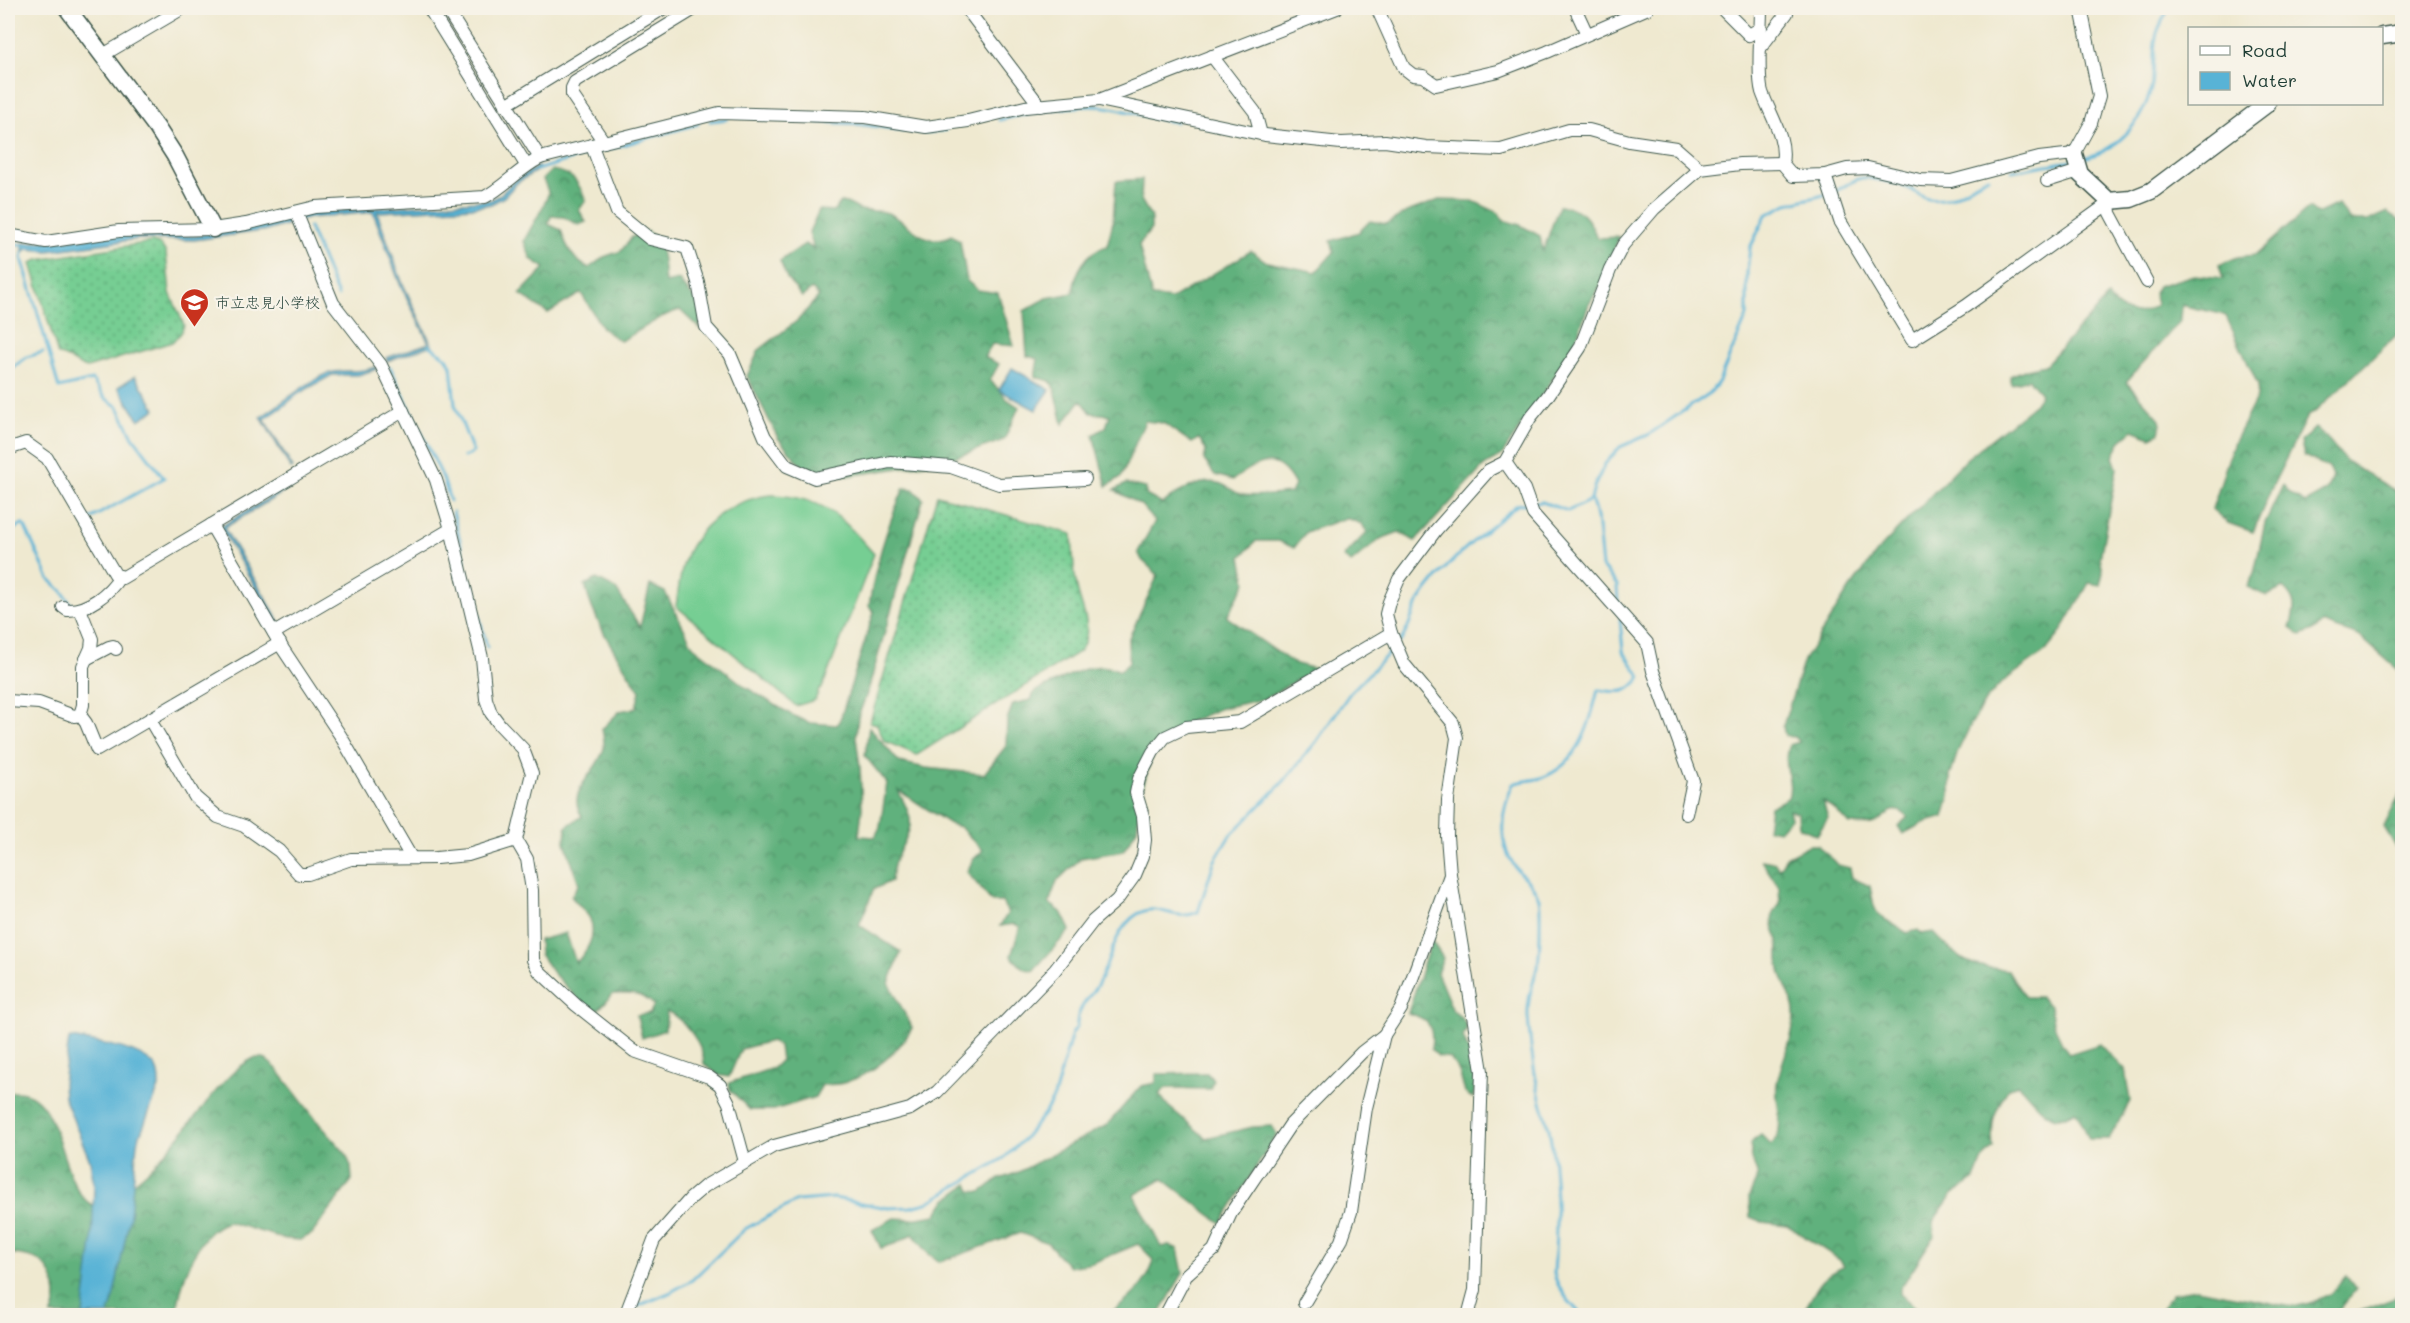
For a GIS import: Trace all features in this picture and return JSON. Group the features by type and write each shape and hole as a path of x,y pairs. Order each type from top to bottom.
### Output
{"street":[{"path":"67,8 175,156 213,229"},
{"path":"103,55 183,8"},
{"path":"429,8 526,165"},
{"path":"446,8 540,158"},
{"path":"506,105 664,8"},
{"path":"696,8 575,82 572,95 598,144 617,212 650,239 687,248 698,282 706,327 730,354 765,437 787,466 815,478 890,462 951,467 999,484 1085,480"},
{"path":"966,8 1040,106"},
{"path":"8,235 46,242 119,231 213,229 336,204 422,202 485,197 497,190 526,165 540,158 719,113 865,117 926,127 1040,106 1098,100 1337,8"},
{"path":"1377,8 1404,68 1413,75 1423,76 1436,85 1498,71 1648,8"},
{"path":"1575,8 1587,34"},
{"path":"1722,8 1749,35 1761,27"},
{"path":"1761,8 1761,88 1779,131 1784,153 1782,163"},
{"path":"2081,8 2099,96 2091,123 2074,154 2079,171 2109,202 2110,213 2147,282"},
{"path":"1761,47 1786,13"},
{"path":"2383,36 2403,33"},
{"path":"1212,56 1255,112 1261,134"},
{"path":"1098,100 1261,134 1341,143 1385,141 1426,147 1501,150 1569,130 1589,130 1629,141 1676,148 1700,169"},
{"path":"1825,175 1840,221 1912,340 1966,306 2109,202 2131,199 2151,191 2266,105"},
{"path":"1782,163 1793,176 1825,175 1847,169 1868,168 1920,180 1951,181 2039,158 2074,154"},
{"path":"1468,1316 1475,1290 1482,1071 1450,874 1447,836 1448,800 1457,738 1453,723 1404,664 1386,614 1399,579 1436,530 1489,470 1505,462 1530,418 1580,348 1610,270 1623,245 1654,209 1700,169 1740,164 1782,163"},
{"path":"2047,181 2079,171"},
{"path":"296,212 333,303 381,365 436,480 451,529 482,658 486,699 491,713 523,749 532,773 516,840 527,859 532,890 533,960 539,971 576,1005 634,1051 709,1077 720,1085 729,1103 745,1162"},
{"path":"8,449 26,443 47,458 115,574 122,578 403,411"},
{"path":"1505,462 1524,489 1533,514 1647,643 1653,671 1693,781 1686,814"},
{"path":"211,525 277,638 340,735 411,857"},
{"path":"80,715 86,723 97,750 150,720 451,529"},
{"path":"63,607 67,610 80,609 100,597 115,584 120,576"},
{"path":"80,609 92,639 91,648 83,666 83,705 80,715"},
{"path":"625,1316 654,1240 691,1198 705,1186 774,1146 910,1109 937,1092 1055,970 1093,921 1118,900 1135,875 1143,856 1145,840 1143,816 1136,793 1139,779 1165,737 1186,727 1240,722 1391,633"},
{"path":"86,659 110,646 116,649"},
{"path":"8,701 39,703 74,716 80,715"},
{"path":"150,720 195,797 218,817 244,826 279,851 299,874 308,874 351,859 436,858 468,855 516,840"},
{"path":"1165,1316 1187,1274 1214,1250 1231,1213 1290,1125 1362,1052 1384,1035 1401,1010 1450,874"},
{"path":"1304,1303 1341,1241 1351,1212 1366,1108 1384,1035"}],"green space":[{"path":"552,170 574,179 586,200 579,210 586,222 579,225 563,217 551,216 548,224 561,230 574,257 589,268 604,257 621,251 632,237 647,231 660,248 665,283 679,280 700,306 699,328 680,310 620,341 603,329 581,293 548,313 520,294 545,268 531,259 524,241 547,197 548,191 543,179"},
{"path":"1142,179 1141,200 1151,217 1151,229 1139,245 1152,297 1172,299 1251,251 1267,262 1316,272 1334,252 1331,241 1359,232 1370,221 1386,224 1407,212 1439,200 1473,201 1499,213 1503,220 1520,225 1540,236 1543,251 1559,206 1574,209 1584,215 1597,238 1619,237 1599,288 1589,304 1572,350 1502,455 1484,466 1415,541 1399,532 1380,539 1351,563 1343,557 1367,532 1362,524 1346,518 1306,532 1294,548 1279,541 1256,541 1241,557 1246,582 1227,617 1293,663 1316,669 1264,699 1221,708 1182,725 1153,752 1142,790 1137,829 1123,851 1081,858 1057,881 1049,903 1061,912 1070,930 1033,971 1023,968 1011,956 1020,927 1015,924 1000,926 1008,913 1002,902 992,902 967,872 973,860 983,850 960,827 950,824 898,790 910,817 908,833 894,865 891,881 874,889 859,925 901,952 889,983 912,1028 892,1054 866,1074 843,1083 822,1085 815,1097 774,1110 750,1110 730,1090 729,1083 773,1068 781,1060 779,1046 771,1041 741,1049 729,1077 718,1075 704,1064 701,1049 692,1033 673,1015 667,1011 665,1030 642,1038 637,1015 650,1013 654,1005 645,998 635,995 613,994 598,1010 581,1002 553,973 540,954 539,940 566,933 576,963 590,943 592,925 590,919 571,896 579,884 565,842 566,827 582,816 577,798 580,789 601,756 604,746 602,729 620,711 636,708 640,691 601,627 585,585 597,579 616,589 640,627 650,585 665,592 693,646 747,688 790,714 810,723 837,725 874,612 869,606 887,531 904,488 913,489 923,499 868,691 858,717 856,737 862,808 859,836 875,837 880,827 887,783 865,756 869,727 899,762 926,768 984,774 1006,746 1007,720 1013,704 1031,700 1035,691 1087,668 1109,667 1120,671 1129,663 1128,640 1158,575 1142,560 1138,552 1155,521 1141,505 1114,490 1126,484 1146,488 1146,495 1162,504 1181,491 1203,483 1218,483 1240,494 1256,496 1291,493 1295,485 1288,474 1274,463 1259,464 1233,480 1215,475 1204,460 1206,451 1199,438 1192,443 1163,423 1145,421 1121,477 1107,486 1093,435 1106,427 1110,415 1091,413 1081,400 1063,424 1055,390 1050,381 1035,377 1038,359 1027,356 1024,311 1047,298 1073,293 1076,278 1083,264 1093,252 1107,246 1113,222 1116,181"},
{"path":"841,202 862,210 890,214 926,237 942,239 952,235 960,241 967,281 978,290 998,293 1014,346 992,344 984,357 999,364 990,380 1008,400 1019,407 1004,440 945,461 847,476 807,472 778,438 747,376 759,350 798,320 819,296 812,289 802,297 787,278 780,261 805,244 814,249 809,232 819,210 833,211"},
{"path":"2338,204 2351,221 2368,221 2388,212 2402,221 2402,330 2315,412 2307,416 2253,532 2228,523 2212,509 2234,442 2257,397 2258,385 2226,316 2182,305 2181,320 2126,382 2159,418 2161,424 2159,433 2151,437 2133,430 2121,440 2113,457 2117,468 2100,558 2103,572 2100,585 2089,583 2059,635 2045,652 2001,683 1985,701 1958,751 1950,776 1950,796 1944,817 1923,823 1903,834 1898,826 1908,817 1898,811 1890,812 1871,824 1849,824 1835,809 1823,802 1828,818 1817,835 1799,827 1798,813 1789,810 1791,818 1779,831 1767,829 1770,807 1788,798 1790,785 1787,751 1789,745 1800,742 1795,737 1785,736 1783,726 1804,660 1850,588 1883,545 1966,459 2035,404 2041,393 2029,379 2012,384 2010,376 2045,365 2108,297 2125,311 2137,313 2144,311 2157,304 2154,293 2158,286 2194,275 2223,278 2219,265 2238,257 2256,255 2309,208 2317,214"},
{"path":"152,242 161,245 166,253 170,293 184,325 181,333 172,342 87,368 67,357 58,355 31,263"},
{"path":"2315,428 2327,438 2346,461 2402,495 2402,673 2359,636 2322,623 2313,631 2301,636 2290,628 2294,606 2291,597 2283,588 2267,596 2247,587 2254,574 2265,523 2283,485 2291,494 2305,503 2326,491 2332,477 2328,467 2304,456 2301,442"},
{"path":"772,495 806,500 830,511 852,529 874,554 822,688 815,700 796,706 676,606 685,560 691,546 706,526 736,505"},
{"path":"937,495 1072,534 1075,576 1087,624 1087,633 1080,651 917,755 884,741 877,724 870,722"},
{"path":"2402,790 2402,857 2384,827"},
{"path":"1809,845 1818,845 1838,865 1850,868 1852,878 1870,886 1878,915 1907,933 1918,930 1922,934 1933,932 1958,956 1973,964 2008,970 2027,997 2040,997 2050,1006 2056,1031 2069,1054 2100,1044 2125,1070 2130,1101 2109,1139 2089,1139 2075,1111 2057,1118 2041,1109 2019,1085 2008,1088 1994,1116 1993,1148 1984,1157 1975,1179 1951,1196 1934,1220 1934,1236 1900,1289 1900,1294 1921,1315 1800,1315 1826,1277 1843,1267 1840,1260 1787,1225 1762,1222 1750,1217 1749,1197 1758,1176 1752,1159 1750,1143 1761,1135 1771,1145 1779,1132 1777,1084 1794,1022 1793,1007 1779,966 1778,941 1772,922 1780,904 1779,887 1761,860 1774,862 1779,869 1786,857"},
{"path":"1431,940 1443,958 1437,973 1453,1011 1462,1018 1467,1027 1463,1037 1475,1074 1473,1098 1465,1093 1459,1071 1450,1058 1438,1056 1431,1049 1432,1035 1426,1021 1408,1013"},
{"path":"254,1058 264,1058 276,1068 346,1154 351,1167 352,1180 312,1234 300,1240 286,1239 228,1222 217,1227 198,1247 191,1261 181,1289 177,1315 51,1315 56,1295 53,1280 46,1267 33,1258 8,1253 8,1093 26,1093 40,1102 50,1118 80,1194 92,1205 127,1187 157,1162 228,1077"},
{"path":"1207,1073 1213,1080 1210,1089 1166,1088 1159,1094 1168,1106 1206,1138 1253,1127 1272,1126 1277,1134 1221,1223 1163,1179 1134,1195 1161,1247 1169,1245 1178,1249 1183,1273 1159,1315 1106,1315 1136,1292 1151,1269 1154,1260 1138,1244 1092,1263 1069,1267 1048,1243 1020,1233 940,1262 929,1254 913,1234 897,1243 881,1248 872,1230 894,1218 912,1219 936,1215 946,1200 968,1184 971,1191 981,1192 997,1180 1019,1172 1107,1125 1141,1086 1156,1083 1156,1074"},
{"path":"2346,1276 2356,1289 2341,1308 2331,1315 2157,1315 2173,1293 2196,1289 2292,1307 2310,1303 2330,1294"},
{"path":"2402,1295 2402,1315 2351,1315"}],"water":[{"path":"538,166 538,170 518,182 504,197 491,204 474,207 377,212 402,282 432,345 387,361 386,358 429,343 400,284 373,212 309,218 269,230 194,240 139,239 48,251 27,249 23,254 23,243 134,234 195,236 308,213 491,200 514,181"},
{"path":"376,367 377,369 358,375 332,375 298,394 264,419 293,468 291,469 261,417 326,374"},
{"path":"1012,368 1050,390 1036,410 999,390"},
{"path":"135,376 156,409 139,420 118,387"},
{"path":"300,479 302,481 224,528 280,622 277,624 220,527"},
{"path":"71,1038 114,1046 135,1053 153,1064 159,1078 159,1087 137,1143 130,1216 108,1315 83,1315 92,1242 94,1185 90,1161 64,1097 63,1083"}],"waterway":[{"path":"2082,158 2095,155 2118,141 2128,132 2143,109 2152,84 2157,33 2169,8"},
{"path":"999,120 1061,108 1097,106 1176,122"},
{"path":"710,121 727,119"},
{"path":"803,121 856,124 926,133 945,130"},
{"path":"597,152 698,124"},
{"path":"537,170 591,153"},
{"path":"2012,171 2070,161"},
{"path":"1834,192 1855,180 1867,178 1899,185 1926,198 1938,200 1953,196 1988,177"},
{"path":"1618,603 1617,585 1602,567 1597,517 1591,500 1594,487 1605,464 1620,447 1648,435 1710,393 1719,381 1747,316 1747,271 1750,248 1766,215 1787,204 1828,194"},
{"path":"309,227 338,296"},
{"path":"8,243 23,245"},
{"path":"23,252 22,258 59,388 92,380 105,398 118,407 133,437 164,478 90,519"},
{"path":"429,345 447,358 451,366 455,405 473,452 464,457"},
{"path":"8,371 27,357 43,352"},
{"path":"390,367 443,478 450,501"},
{"path":"1534,503 1542,502 1568,511 1591,500"},
{"path":"1400,642 1417,605 1441,573 1465,549 1517,505 1527,503"},
{"path":"453,512 465,561"},
{"path":"8,533 22,524 25,527 49,579 62,591 72,606"},
{"path":"472,589 487,647"},
{"path":"1583,1316 1565,1297 1554,1274 1556,1220 1554,1165 1549,1129 1535,1071 1528,1017 1530,996 1539,958 1539,899 1535,890 1509,857 1505,847 1503,826 1506,805 1513,784 1541,778 1554,772 1574,753 1591,717 1598,690 1627,690 1641,677 1623,651 1620,619"},
{"path":"633,1308 669,1293 692,1280 745,1229 797,1201 834,1198 888,1208 911,1207 927,1203 1004,1158 1022,1141 1044,1114 1054,1097 1072,1033 1077,1027 1078,1014 1099,982 1126,924 1144,911 1157,910 1182,915 1198,912 1214,862 1229,837 1284,781 1316,742 1350,693 1393,649"}],"place":[{"name":"市立忠見小学校","path":"194,328"}]}
